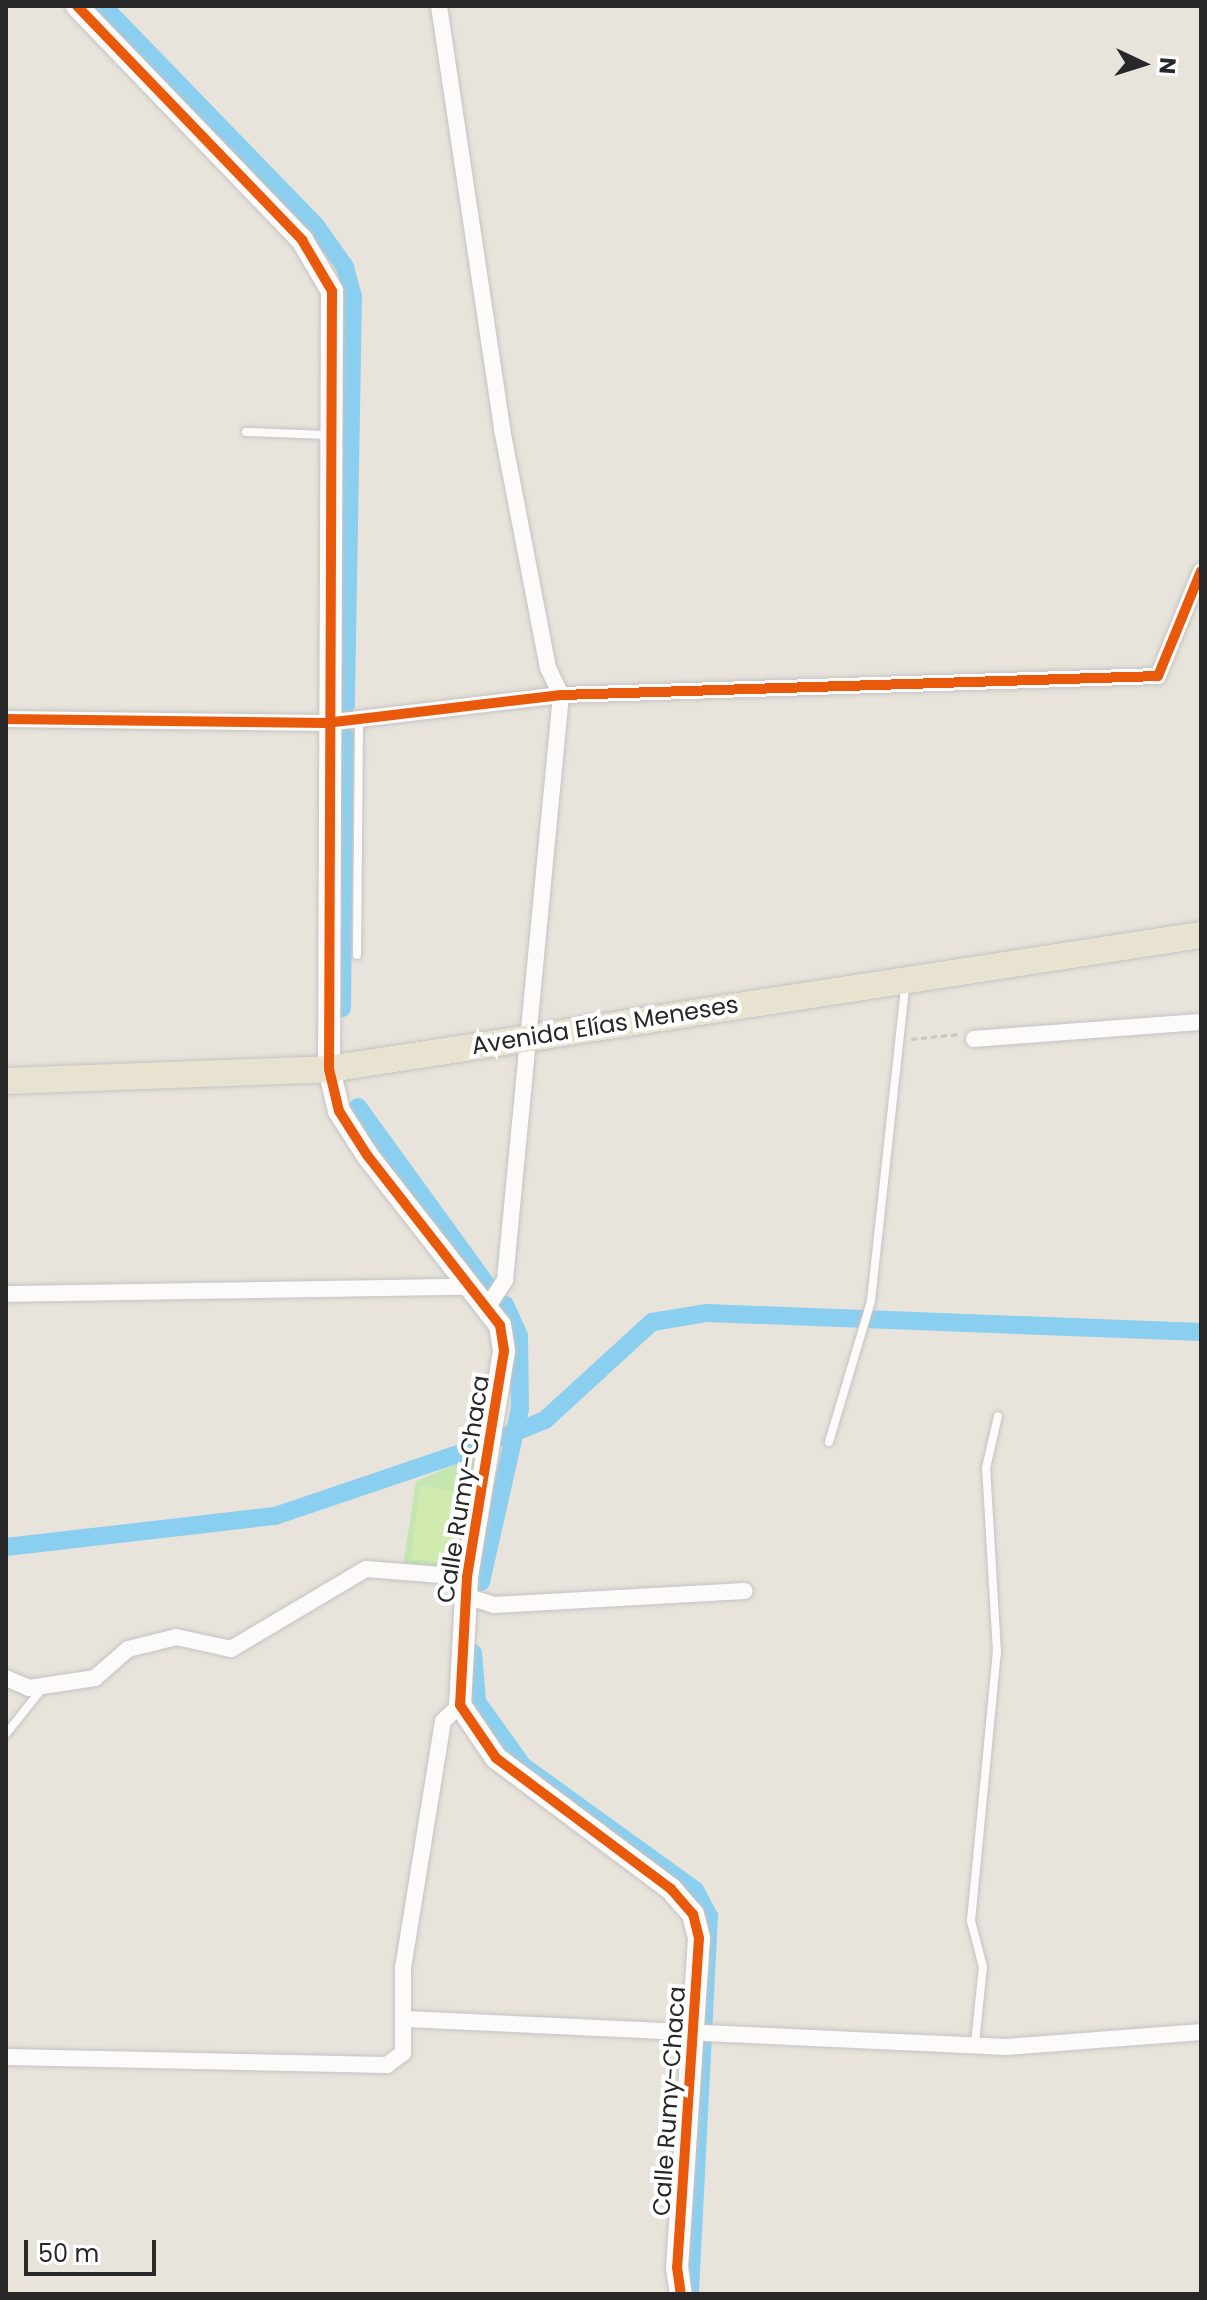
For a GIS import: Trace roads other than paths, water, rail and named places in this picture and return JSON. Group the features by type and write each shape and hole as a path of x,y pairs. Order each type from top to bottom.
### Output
{"main road":[{"name":"Avenida Elías Meneses","path":"6,1081 329,1069 533,1035 1201,935"}],"street":[{"name":"Calle Rumy-Chaca","path":"77,6 302,240 332,291 333,436 326,723 329,1069 339,1111 367,1155 500,1325 504,1351 466,1586 460,1705 496,1758 671,1889 693,1914 699,1938 698,2027 677,2267 681,2294"},
{"path":"439,6 502,429 548,668 561,695 533,1035 505,1280 487,1308"},
{"path":"6,719 326,723 561,695 1158,676 1201,571"},
{"path":"974,1039 1201,1022"},
{"path":"6,1294 471,1287"},
{"path":"6,1678 45,1686 95,1678 128,1649 176,1637 231,1649 366,1569 466,1586 494,1605 745,1591"},
{"path":"6,2057 387,2065 408,2044 403,1968 443,1721 460,1705"},
{"path":"406,2019 698,2027 975,2043 1123,2042 1146,2031 1201,2032"}],"lane":[{"path":"246,432 333,436"},
{"path":"357,955 359,719"},
{"path":"829,1442 862,1346 871,1301 906,978"},
{"path":"975,2043 983,1967 971,1921 997,1652 986,1468 998,1416"},
{"path":"6,1734 45,1686"}],"waterway":[{"path":"103,6 316,226 345,267 353,296 346,706"},
{"path":"342,1008 345,736"},
{"path":"358,1107 486,1284"},
{"path":"481,1582 520,1409 519,1336 505,1305"},
{"path":"503,1437 545,1420 652,1322 707,1313 1201,1332"},
{"path":"6,1547 275,1516 479,1447"},
{"path":"473,1653 477,1702 523,1766 695,1890 709,1916 690,2294"}]}
